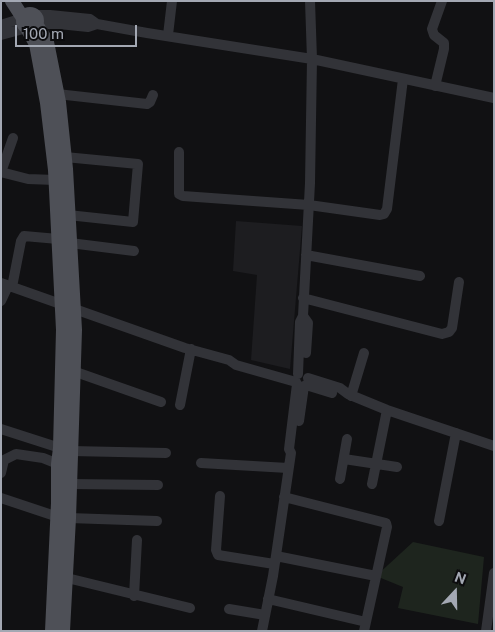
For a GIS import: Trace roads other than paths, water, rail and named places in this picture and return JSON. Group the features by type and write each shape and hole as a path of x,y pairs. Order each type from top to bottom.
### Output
{"main road":[{"path":"12,1 47,42 57,94 65,158 68,215 64,241"},
{"path":"25,1 36,44 47,103 64,241 67,307 63,330 65,450 70,484 64,518 61,631"},
{"path":"61,631 67,578 64,518 58,464 65,450 74,370 75,330 67,307"}],"street":[{"path":"168,35 172,1"},
{"path":"262,631 275,560 288,468 291,453 294,450 308,323 303,316 303,298 309,205 312,59 310,1"},
{"path":"435,86 444,43 434,34 432,29 442,1"},
{"path":"1,35 30,21"},
{"path":"1,24 30,21 88,27 97,24 312,59 494,98"},
{"path":"179,152 179,194 183,196 309,205 380,216 387,209 403,79"},
{"path":"57,94 147,104 153,95"},
{"path":"13,138 1,172 28,179 55,180"},
{"path":"65,158 138,164 133,222 68,215"},
{"path":"1,301 24,236 134,251"},
{"path":"306,255 420,276"},
{"path":"303,298 442,334 449,332 452,328 459,282"},
{"path":"7,285 191,350 229,360 236,365 340,388 349,395 387,410 494,446"},
{"path":"180,405 191,350"},
{"path":"349,395 364,353"},
{"path":"74,370 161,402"},
{"path":"372,484 387,410"},
{"path":"1,429 65,450 166,453"},
{"path":"439,521 456,433"},
{"path":"340,479 347,439"},
{"path":"1,473 4,460 16,454 43,458 58,464"},
{"path":"344,458 397,468"},
{"path":"201,463 288,468"},
{"path":"70,484 158,485"},
{"path":"220,496 216,550 218,555 275,560 376,576"},
{"path":"1,498 64,518 157,521"},
{"path":"268,599 365,626 387,527 386,523 284,498"},
{"path":"134,596 138,540"},
{"path":"486,631 494,573"},
{"path":"67,578 134,596 190,608"},
{"path":"229,609 265,616"}]}
